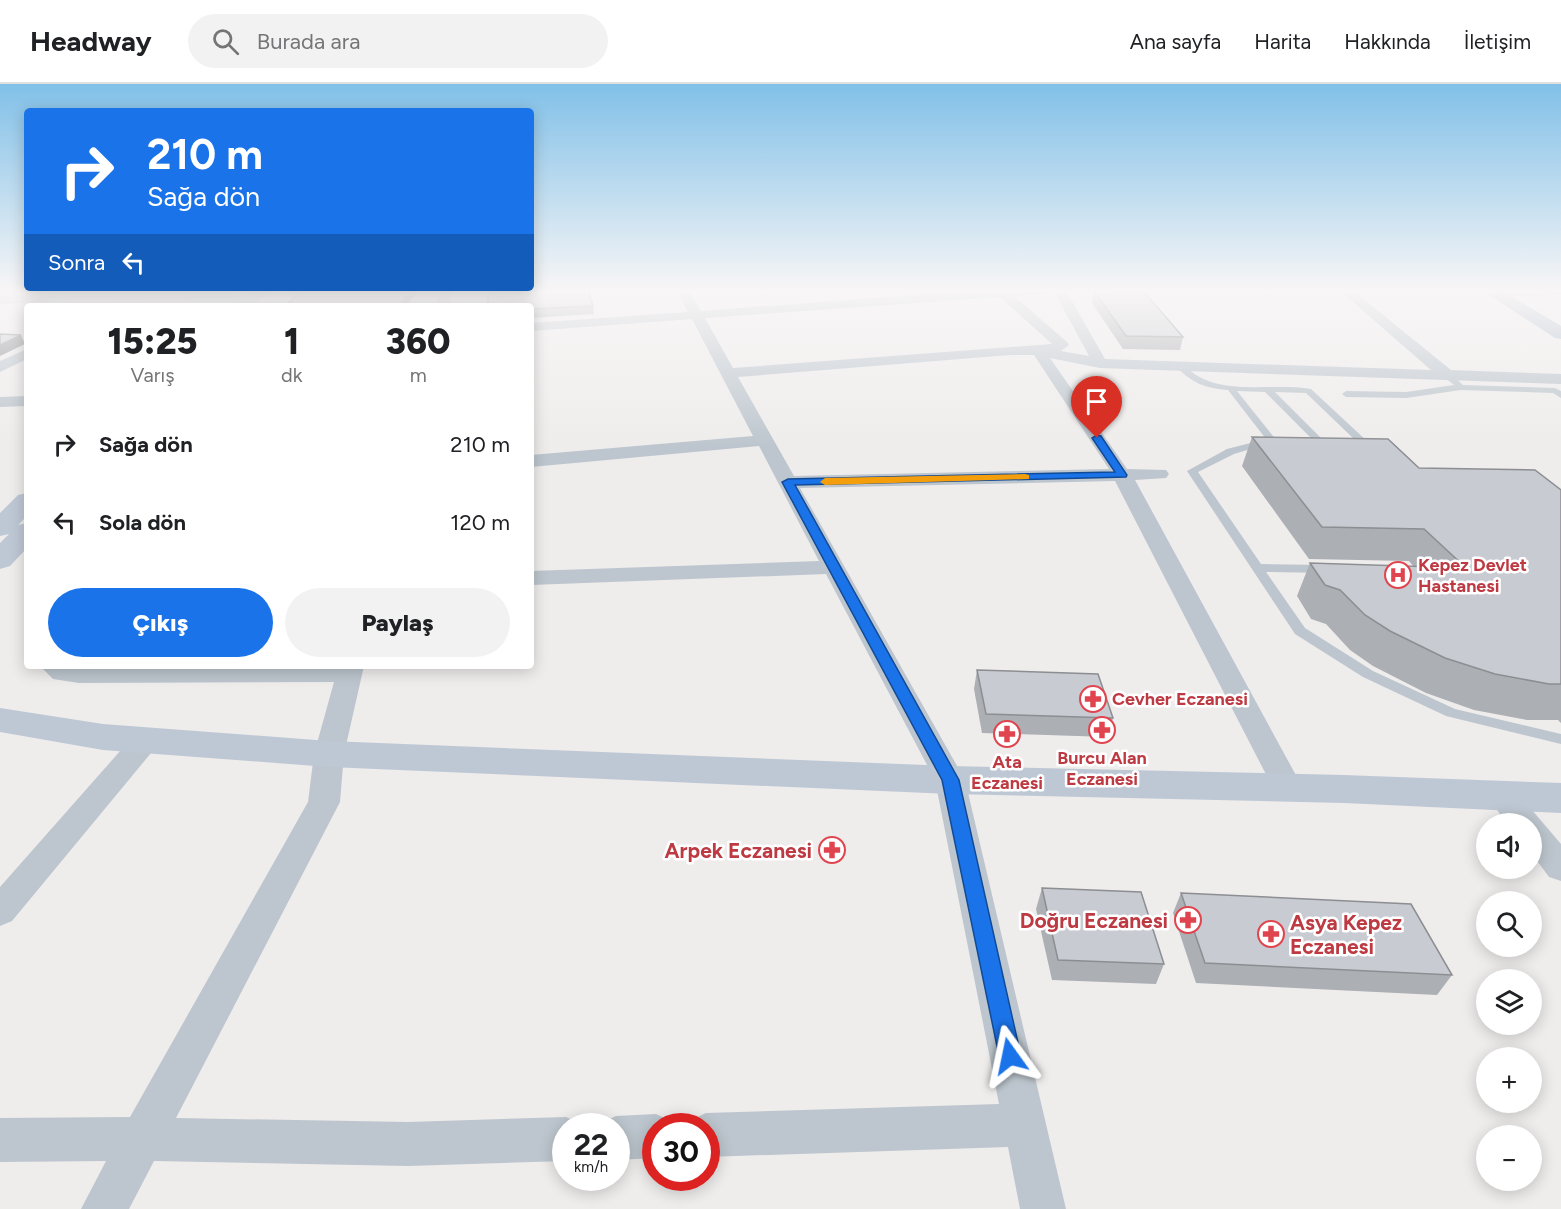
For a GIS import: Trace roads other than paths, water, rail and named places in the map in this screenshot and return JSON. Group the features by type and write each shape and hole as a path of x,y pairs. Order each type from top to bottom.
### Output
{"street":[{"path":"711,342 950,780 1043,1209"},
{"path":"728,373 988,351 1038,351 1060,347 1062,345 1058,342"},
{"path":"1088,342 1100,363"},
{"path":"1407,342 1447,375"},
{"path":"1038,351 1100,363 1561,379"},
{"path":"1038,351 1122,475 1289,790"},
{"path":"0,367 24,355"},
{"path":"0,402 24,401"},
{"path":"534,461 765,440"},
{"path":"788,482 1159,474"},
{"path":"14,540 24,510"},
{"path":"534,578 834,567"},
{"path":"57,669 62,673 79,675 350,670 329,754 324,802 104,1209"},
{"path":"0,720 104,737 329,754 950,780 1289,790 1344,789 1514,810 1561,798"},
{"path":"0,744 104,737"},
{"path":"0,911 146,740"},
{"path":"1542,844 1561,868"},
{"path":"720,1135 1025,1125"},
{"path":"0,1140 141,1139 408,1144 552,1139"}],"lane":[{"path":"1180,366 1190,377 1200,383 1231,389 1308,391 1363,442 1341,442"},
{"path":"1447,375 1461,387"},
{"path":"1346,394 1406,395 1461,387 1555,391 1561,395"},
{"path":"1231,389 1278,441 1251,443 1215,457 1192,471 1300,631 1368,674 1451,713 1561,739"},
{"path":"1268,390 1319,441"},
{"path":"1307,441 1330,442"},
{"path":"1259,568 1340,569"}],"place":[{"name":"Kepez Devlet Hastanesi","path":"1398,575"},
{"name":"Cevher Eczanesi","path":"1093,699"},
{"name":"Burcu Alan Eczanesi","path":"1102,730"},
{"name":"Ata Eczanesi","path":"1007,734"},
{"name":"Arpek Eczanesi","path":"832,850"},
{"name":"Doğru Eczanesi","path":"1188,920"},
{"name":"Asya Kepez Eczanesi","path":"1271,934"}]}
